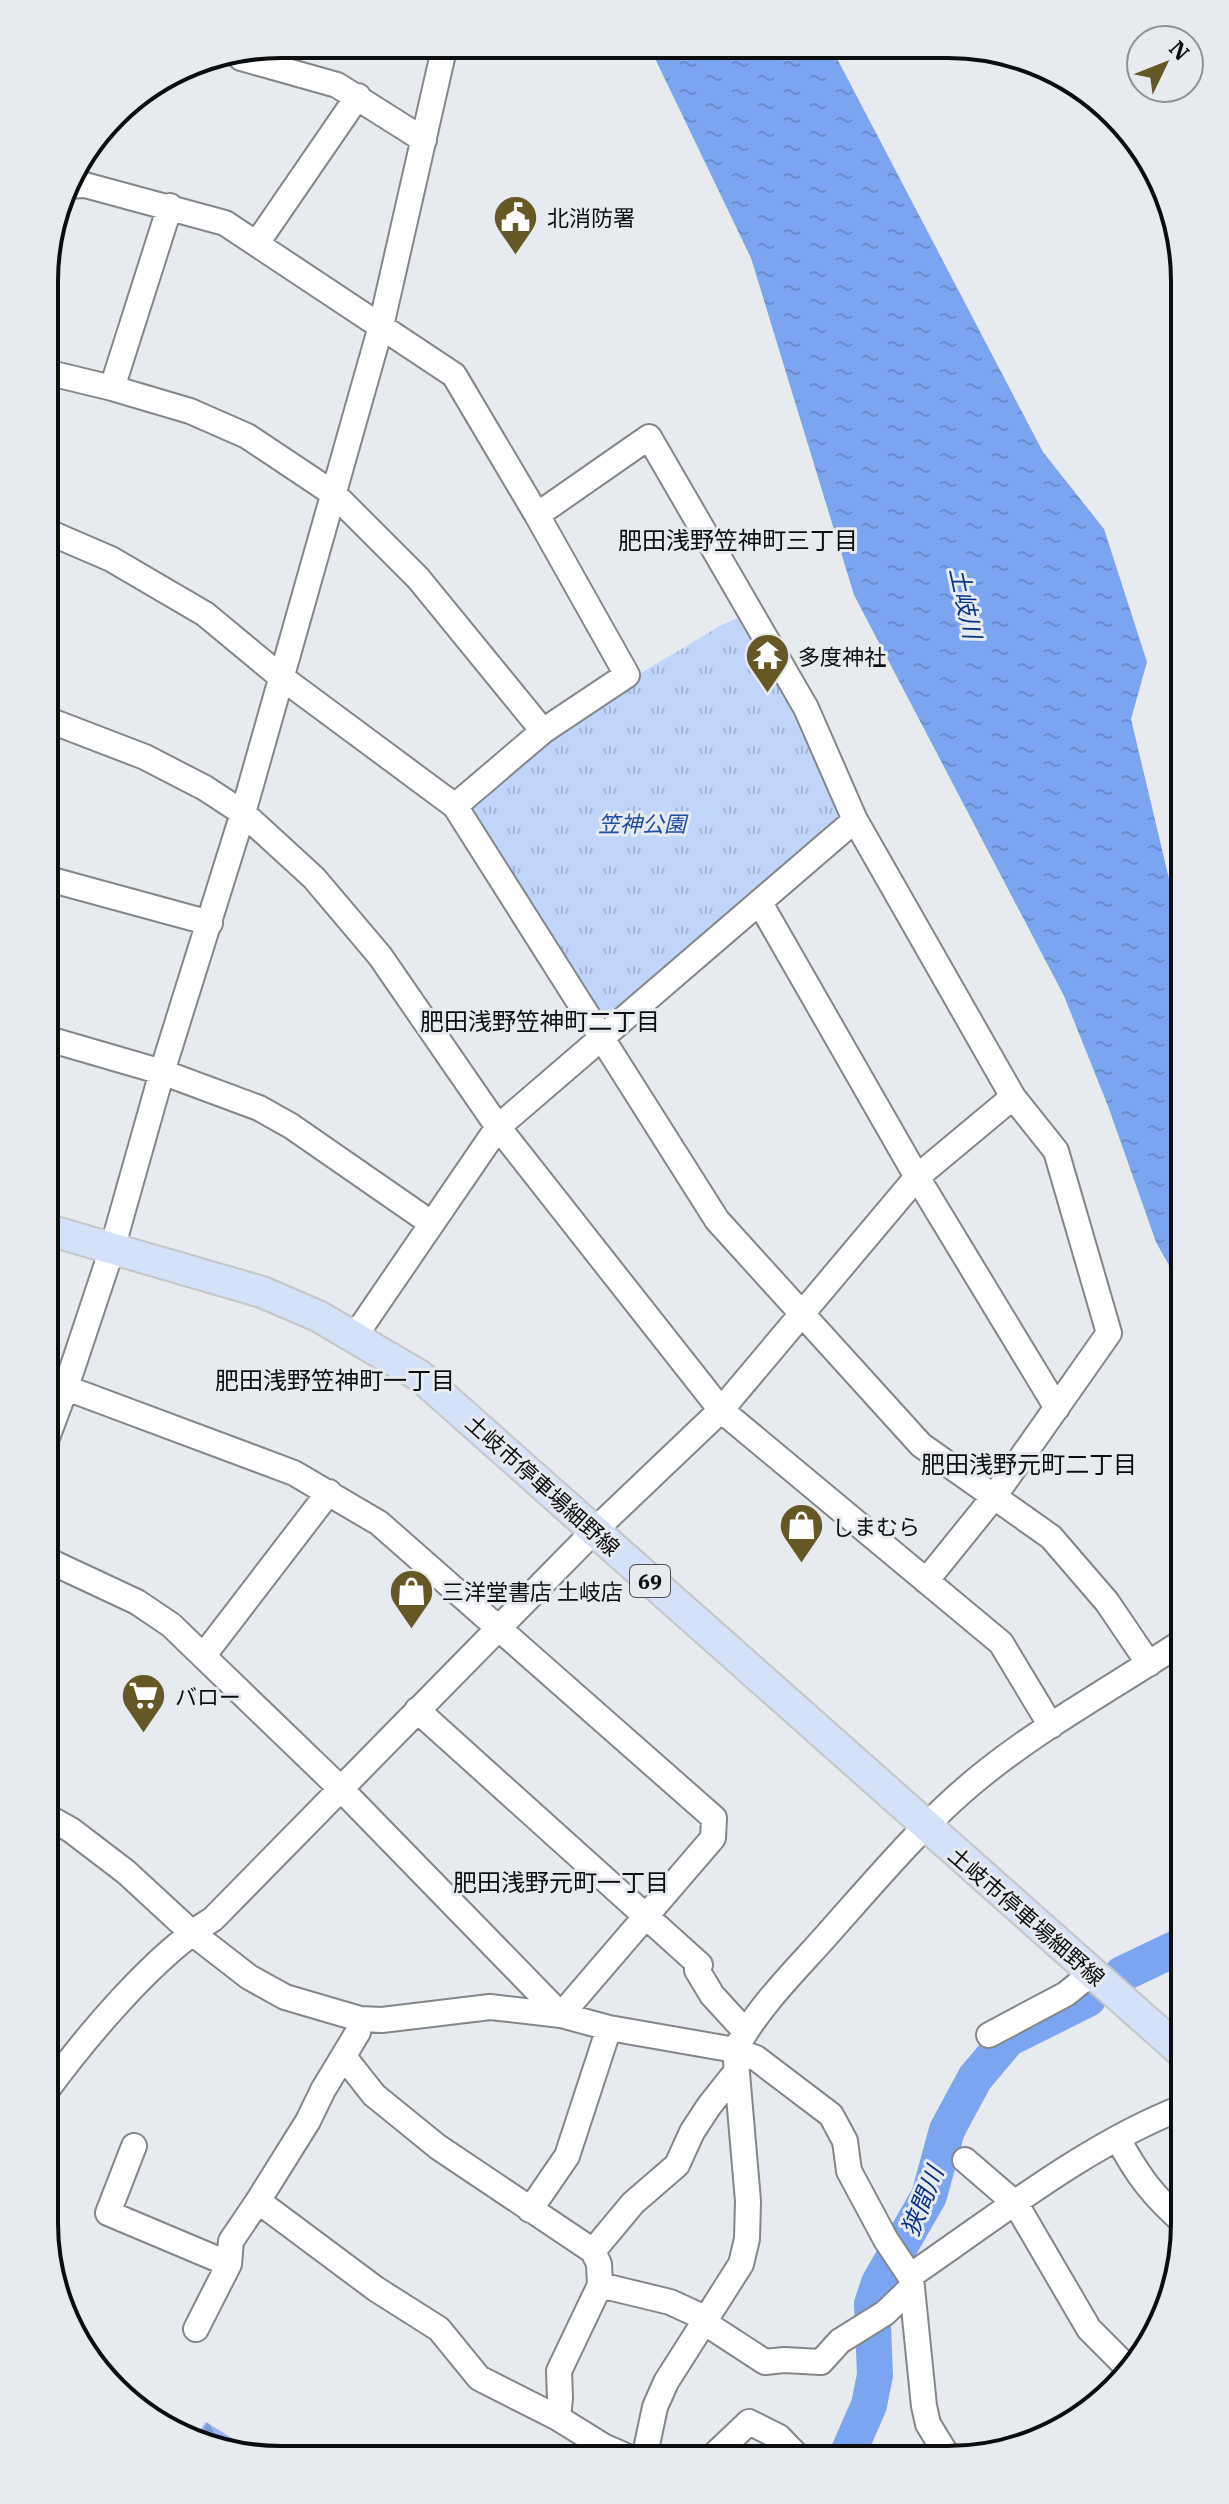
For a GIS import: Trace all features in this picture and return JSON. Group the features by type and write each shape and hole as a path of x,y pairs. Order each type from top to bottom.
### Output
{"main road":[{"name":"土岐市停車場細野線","path":"58,1233 262,1292 355,1336 420,1376 1171,2043"}],"street":[{"path":"58,1379 112,1249 162,1072 243,813 381,326 442,58"},
{"path":"249,60 337,85 425,133"},
{"path":"257,243 358,96"},
{"path":"79,185 170,206 225,223 454,375 627,675 543,731 455,806"},
{"path":"112,388 170,206"},
{"path":"58,375 190,411 247,436 334,494 418,578 543,731"},
{"path":"537,515 649,437 806,708 855,820 1013,1097 1056,1151 1109,1333 993,1498 926,1581"},
{"path":"58,536 111,559 205,614 281,677 455,806 717,1220 921,1445 1051,1537 1107,1602 1149,1664"},
{"path":"58,724 145,757 205,788 243,813 314,878 380,956 498,1127 721,1410 1001,1643 1051,1726"},
{"path":"355,1336 498,1127 855,820"},
{"path":"58,882 210,923"},
{"path":"760,903 917,1177 1057,1408"},
{"path":"58,1042 162,1072 259,1108 291,1126 431,1223"},
{"path":"58,2077 132,1989 191,1932 213,1919 594,1531 721,1410 917,1177 1013,1097"},
{"path":"58,1385 294,1473 379,1523 714,1818 713,1838 561,2015"},
{"path":"204,1655 329,1492"},
{"path":"58,1565 137,1602 171,1625 340,1788 561,2015"},
{"path":"593,2251 633,2203 677,2165 738,2051 809,1954 927,1827 985,1772 1171,1649"},
{"path":"417,1710 700,1965 697,1970 738,2051 748,2201 747,2239 741,2264 666,2382 655,2407 647,2446"},
{"path":"58,1823 126,1872 191,1932 249,1977 285,1997 360,2019 382,2020 490,2007 561,2015 609,2028 738,2051 756,2058 831,2115 845,2141 849,2171 904,2269 926,2415 941,2446"},
{"path":"989,2035 1066,1994 1092,1973"},
{"path":"196,2329 229,2264 231,2241 308,2121 358,2032 360,2019"},
{"path":"530,2210 567,2156 609,2028"},
{"path":"344,2057 374,2095 460,2163 583,2241 593,2251 599,2264 600,2285 559,2371 558,2418"},
{"path":"600,2285 670,2302 704,2320 765,2362 821,2362 840,2341 885,2313 904,2269 1016,2204 1118,2139 1171,2113"},
{"path":"1118,2139 1141,2180 1171,2211"},
{"path":"134,2146 108,2213 229,2264"},
{"path":"965,2160 1016,2204 1089,2329 1122,2362"},
{"path":"258,2201 376,2289 439,2329 479,2378 558,2418 603,2446"},
{"path":"724,2446 749,2422 779,2437 788,2446"}],"green space":[{"name":"笠神公園","path":"744,615 800,714 841,824 606,1023 465,797 572,714 720,626"},
{"path":"206,2422 236,2441 223,2438 200,2430"}],"water":[{"name":"土岐川","path":"655,58 837,58 1043,452 1104,529 1147,662 1131,719 1171,886 1171,1269 1156,1242 1108,1106 1064,996 854,595 751,258"}],"waterway":[{"name":"狭間川","path":"1122,1974 1171,1951"},
{"name":"狭間川","path":"851,2446 869,2405 875,2375 872,2304 879,2283 929,2196 947,2130 975,2078 1008,2039 1088,1999"}],"place":[{"name":"北消防署","path":"516,256"},
{"name":"多度神社","path":"767,695"},
{"name":"しまむら","path":"801,1565"},
{"name":"三洋堂書店 土岐店","path":"411,1630"},
{"name":"バロー","path":"144,1735"}],"district":[{"name":"肥田浅野笠神町三丁目","path":"738,540"},
{"name":"肥田浅野笠神町二丁目","path":"540,1021"},
{"name":"肥田浅野笠神町一丁目","path":"335,1380"},
{"name":"肥田浅野元町二丁目","path":"1029,1464"},
{"name":"肥田浅野元町一丁目","path":"561,1882"}]}
